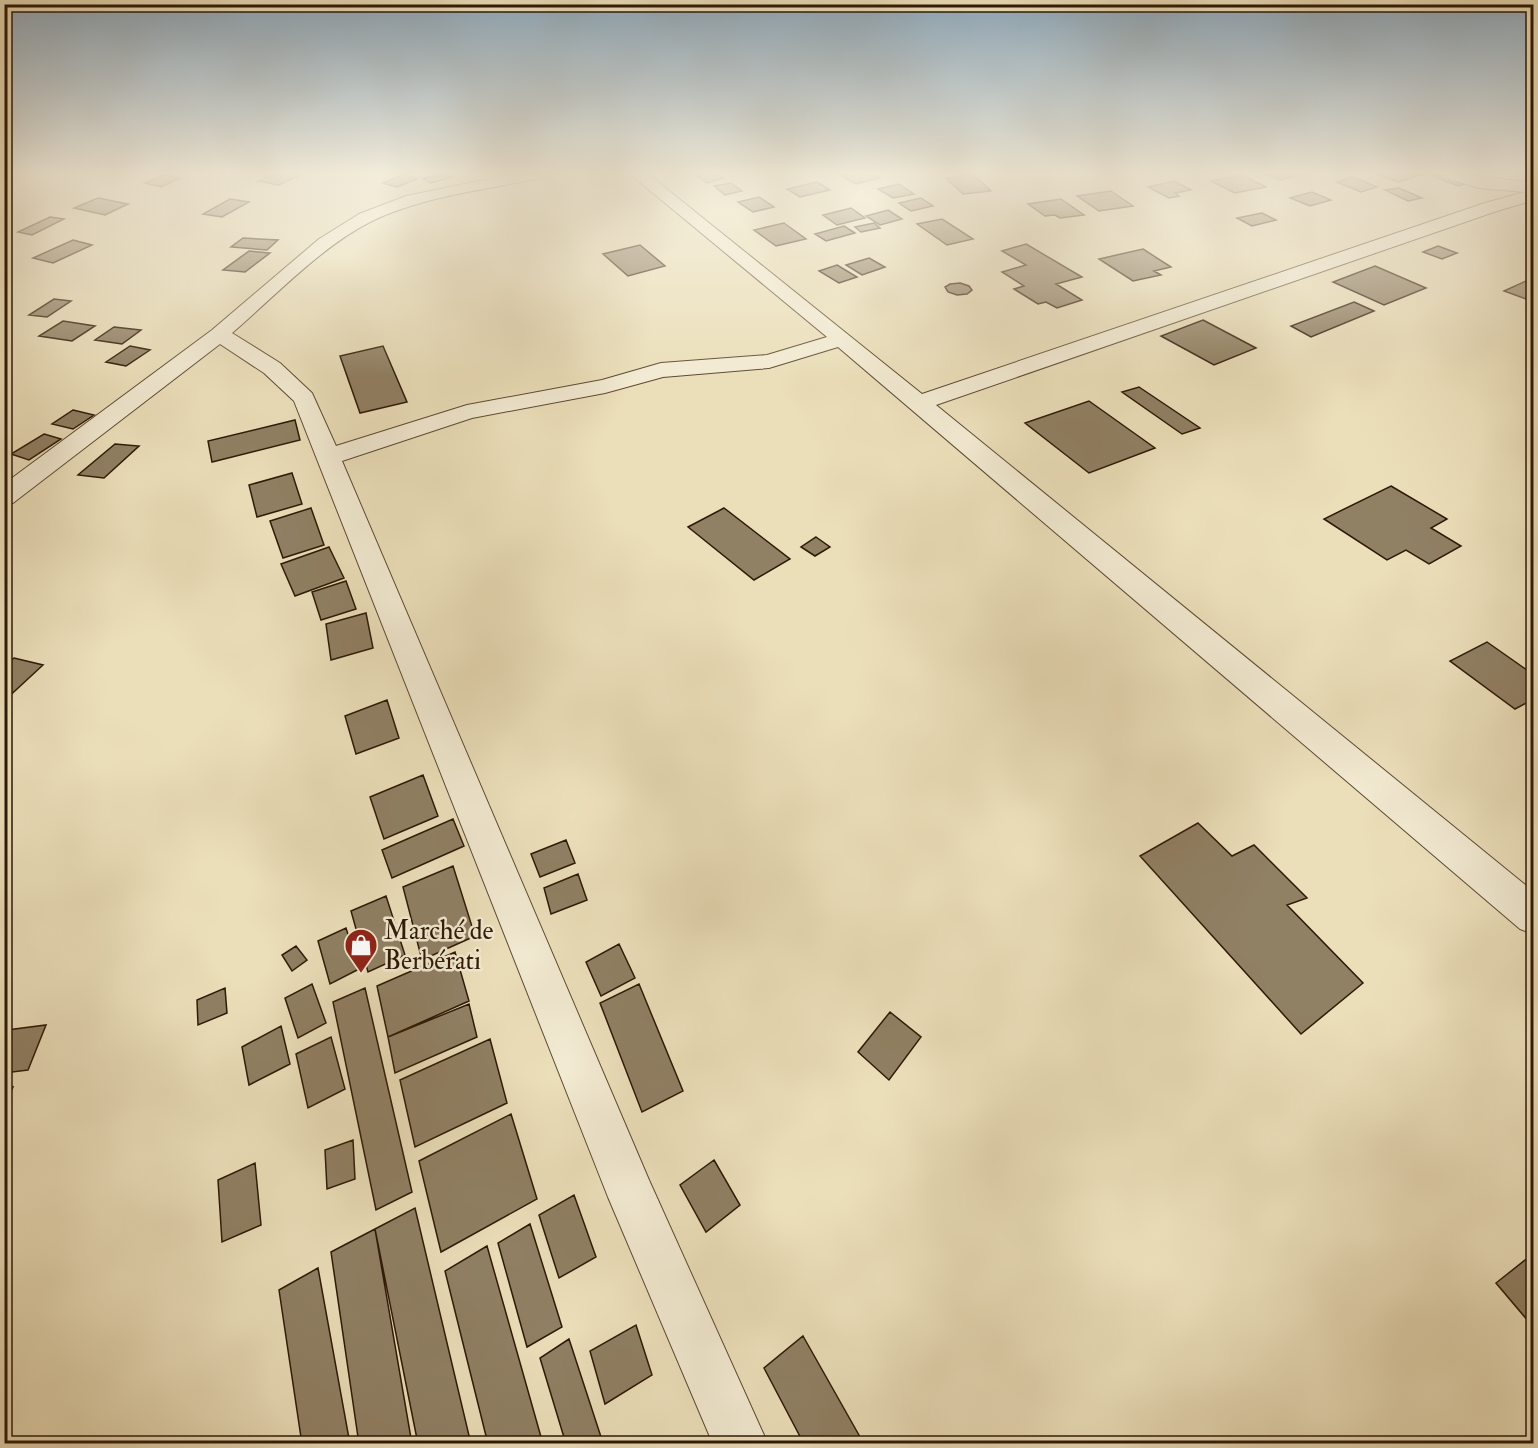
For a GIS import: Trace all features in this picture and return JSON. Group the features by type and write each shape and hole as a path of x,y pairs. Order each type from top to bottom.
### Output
{"street":[{"path":"4,497 219,334 327,242"},
{"path":"722,242 842,339 1533,916"},
{"path":"918,403 1391,242"},
{"path":"219,334 272,368 304,398 632,1197 741,1443"},
{"path":"328,457 467,412 605,386 661,370 769,361 842,339"}],"building":[{"path":"70,242 92,245 53,263 33,258"},
{"path":"238,242 276,242 267,250 231,247"},
{"path":"770,242 795,242 776,246"},
{"path":"942,242 962,242 947,245"},
{"path":"1026,244 1082,277 1056,284 1082,300 1057,308 1046,302 1038,304 1014,289 1024,286 1002,272 1026,265 1002,251"},
{"path":"640,245 665,266 628,276 603,254"},
{"path":"1438,246 1457,253 1442,259 1423,252"},
{"path":"1143,249 1171,267 1154,271 1161,275 1133,281 1099,259"},
{"path":"249,251 270,253 245,272 223,270"},
{"path":"869,258 885,267 862,275 846,265"},
{"path":"837,265 857,277 839,283 819,271"},
{"path":"1375,266 1426,288 1384,305 1333,282"},
{"path":"1526,281 1534,284 1534,302 1504,291"},
{"path":"960,283 969,286 972,290 967,294 957,295 948,292 945,287 950,284"},
{"path":"54,299 71,301 47,317 29,315"},
{"path":"1354,302 1374,311 1311,337 1291,326"},
{"path":"1203,320 1256,348 1214,365 1161,336"},
{"path":"63,321 95,326 72,341 39,336"},
{"path":"114,327 141,330 122,344 95,340"},
{"path":"130,346 150,350 126,366 106,362"},
{"path":"383,346 407,402 360,413 340,356"},
{"path":"1139,387 1200,428 1182,434 1122,392"},
{"path":"1089,401 1155,448 1089,473 1025,423"},
{"path":"73,410 94,415 73,429 52,424"},
{"path":"295,420 300,440 212,462 208,441"},
{"path":"44,434 61,439 29,460 11,454"},
{"path":"115,444 139,446 104,478 78,475"},
{"path":"292,473 302,504 257,517 249,485"},
{"path":"1391,486 1447,519 1431,528 1461,546 1429,564 1406,550 1387,560 1324,519"},
{"path":"311,508 324,545 283,558 270,521"},
{"path":"724,508 790,559 754,580 688,527"},
{"path":"816,537 830,547 815,556 801,547"},
{"path":"329,547 344,578 295,596 281,564"},
{"path":"346,581 356,609 321,620 312,592"},
{"path":"366,613 373,648 331,660 326,624"},
{"path":"1487,642 1534,675 1534,699 1515,709 1450,661"},
{"path":"14,658 43,665 4,701 4,666"},
{"path":"387,700 399,738 356,754 345,716"},
{"path":"423,775 438,816 384,839 370,797"},
{"path":"453,819 464,846 392,878 382,850"},
{"path":"1198,823 1232,856 1254,845 1307,898 1287,905 1363,983 1301,1034 1140,856"},
{"path":"566,840 575,863 540,877 531,854"},
{"path":"453,866 475,936 422,960 403,887"},
{"path":"578,874 587,900 551,914 544,888"},
{"path":"386,896 405,955 368,972 351,911"},
{"path":"346,928 359,969 330,984 318,941"},
{"path":"619,944 635,978 601,996 586,962"},
{"path":"296,946 307,960 292,971 282,955"},
{"path":"455,952 469,1001 388,1037 377,986"},
{"path":"312,984 326,1023 298,1038 285,998"},
{"path":"639,984 683,1091 642,1112 600,1003"},
{"path":"225,988 227,1013 198,1025 197,1000"},
{"path":"365,988 412,1192 376,1210 333,1002"},
{"path":"469,1004 477,1037 395,1073 388,1037"},
{"path":"890,1012 921,1037 889,1080 858,1052"},
{"path":"46,1025 28,1070 4,1073 4,1035 7,1030"},
{"path":"281,1026 290,1064 249,1085 242,1047"},
{"path":"331,1037 345,1089 308,1108 296,1054"},
{"path":"490,1039 507,1103 415,1147 400,1080"},
{"path":"13,1087 4,1107 4,1088"},
{"path":"511,1114 537,1199 441,1252 419,1161"},
{"path":"353,1140 355,1179 327,1189 325,1150"},
{"path":"714,1160 740,1205 706,1232 680,1185"},
{"path":"255,1163 261,1225 222,1242 218,1180"},
{"path":"574,1195 596,1257 559,1278 539,1215"},
{"path":"415,1208 471,1444 418,1444 375,1229"},
{"path":"530,1224 562,1327 527,1347 498,1243"},
{"path":"375,1229 412,1444 359,1444 331,1252"},
{"path":"487,1246 543,1444 488,1444 445,1271"},
{"path":"1534,1253 1534,1328 1496,1283"},
{"path":"318,1268 350,1444 302,1444 279,1290"},
{"path":"636,1325 652,1375 605,1404 590,1351"},
{"path":"803,1336 864,1444 804,1444 764,1368"},
{"path":"569,1339 601,1437 591,1444 566,1444 540,1358"}],"place":[{"name":"Marché de Berbérati","path":"361,974"}]}
